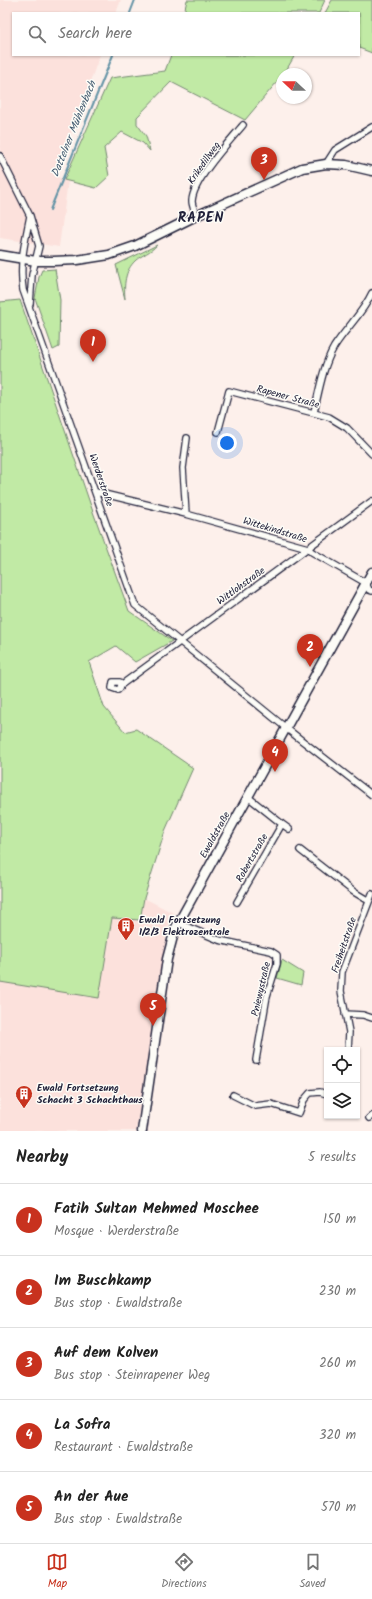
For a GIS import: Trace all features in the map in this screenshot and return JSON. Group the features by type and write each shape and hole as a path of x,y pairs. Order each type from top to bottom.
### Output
{"street":[{"name":"Krikedillweg","path":"196,216 192,202 195,190 202,178 243,125"},
{"path":"326,164 336,150 372,126"},
{"name":"Werderstraße","path":"0,156 30,216 38,246 32,275 30,307"},
{"path":"0,255 36,261 77,260 109,255 136,246 196,216 302,168 326,164 346,165 372,171"},
{"name":"Werderstraße","path":"30,216 22,258 21,273 24,290 135,605 286,728 372,795"},
{"path":"314,412 327,362 332,352 367,304 372,293"},
{"name":"Rapener Straße","path":"218,432 229,391 329,417 347,428 372,454"},
{"path":"186,514 183,468 187,438"},
{"name":"Wittekindstraße","path":"96,492 186,514 308,548 312,552 366,583 369,590 372,591"},
{"name":"Wittlohstraße","path":"121,685 372,501"},
{"name":"Ewaldstraße","path":"142,1131 170,946 178,923 372,572"},
{"path":"248,797 289,829"},
{"name":"Robertstraße","path":"237,902 282,824"},
{"path":"300,850 354,892 369,901"},
{"name":"Freiheitstraße","path":"348,1047 349,1032 341,991 342,972 372,894"},
{"name":"Pniewystraße","path":"178,923 219,940 271,951 277,955 277,964 267,996 256,1060"},
{"path":"345,1014 372,1018"},
{"path":"232,1095 255,1106 271,1104 300,1113 304,1100 310,1093 324,1093"}],"shaded area":[{"path":"0,0 121,0 116,12 12,12 12,56 100,56 55,176 68,181 59,247 0,238"},
{"path":"144,898 175,914 168,926 136,1131 0,1131 0,982 99,997 112,917 140,920"}],"green space":[{"path":"187,0 325,0 319,12 184,12"},
{"path":"332,0 372,0 372,53 360,48 360,12 326,12"},
{"path":"171,56 294,56 287,68 276,68 276,83 245,120 171,82 137,117 137,124 146,136 150,151 143,143 122,132 104,148 109,176 96,188 64,180 110,78 165,71"},
{"path":"157,245 136,260 129,269 125,283 125,299 116,265"},
{"path":"55,269 60,300 59,347 53,350 35,298 39,277 42,270"},
{"path":"20,300 129,611 172,641 135,662 116,646 89,662 104,707 125,732 136,729 193,768 165,831 144,898 140,920 112,918 99,998 0,982 0,302"},
{"path":"282,960 303,973 301,985 277,978"}],"waterway":[{"name":"Dattelner Mühlenbach","path":"130,12 135,0"},
{"name":"Dattelner Mühlenbach","path":"50,210 113,56"}],"place":[{"name":"Auf dem Kolven","path":"264,180"},
{"name":"Fatih Sultan Mehmed Moschee","path":"93,362"},
{"name":"Im Buschkamp","path":"310,667"},
{"name":"La Sofra","path":"275,772"},
{"name":"Ewald Fortsetzung 1/2/3 Elektrozentrale","path":"126,941"},
{"name":"An der Aue","path":"153,1026"},
{"name":"Ewald Fortsetzung Schacht 3 Schachthaus","path":"24,1109"}],"district":[{"name":"RAPEN","path":"201,218"}]}
